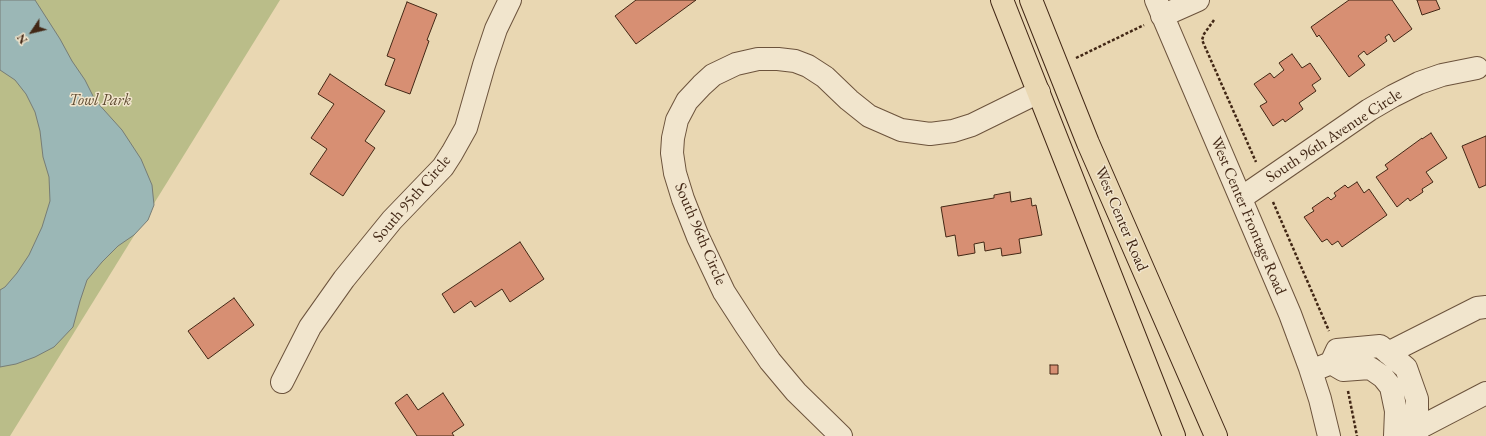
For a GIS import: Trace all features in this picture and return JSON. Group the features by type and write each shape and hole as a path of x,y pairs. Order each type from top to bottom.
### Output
{"main road":[{"name":"West Center Road","path":"1002,0 1174,436"},
{"name":"West Center Road","path":"1031,0 1088,143 1216,436"}],"street":[{"name":"South 95th Circle","path":"282,382 310,327 344,279 392,220 443,167 452,153 466,128 486,58 496,29 510,0"},
{"path":"1159,8 1198,0"},
{"name":"West Center Frontage Road","path":"1159,8 1290,314 1320,399 1329,436"},
{"name":"South 96th Circle","path":"841,436 796,392 770,361 724,292 698,236 677,180 672,153 673,138 677,120 687,101 702,84 713,75 736,64 758,59 795,61 808,66 825,77 849,100 869,116 901,130 930,134 953,131 972,125 1039,92"},
{"name":"South 96th Avenue Circle","path":"1241,198 1369,110 1393,96 1419,83 1442,75 1477,68"},
{"path":"1388,353 1477,308 1486,307"},
{"path":"1311,371 1380,346 1406,368 1417,399 1417,432 1486,393"},
{"path":"1337,361 1370,368 1383,377 1391,387 1396,411 1395,436"},
{"path":"1395,404 1417,399"}],"path":[{"path":"1074,59 1159,8"},
{"path":"1214,20 1204,34 1202,40 1264,182 1337,361 1357,436"}],"green space":[{"name":"Towl Park","path":"0,0 280,0 10,436 0,436"}],"water":[{"path":"0,0 35,0 85,80 95,100 122,130 141,159 152,185 154,205 148,220 134,235 118,246 87,280 73,327 54,347 35,357 16,364 0,367 0,290 5,287 17,273 29,255 42,227 50,201 49,177 43,157 40,131 35,112 26,94 15,80 0,70"}],"building":[{"path":"636,0 696,0 636,44 615,16"},
{"path":"1349,0 1392,0 1412,29 1394,42 1389,34 1385,37 1387,41 1367,55 1364,51 1358,56 1365,65 1349,77 1319,35 1317,37 1311,27"},
{"path":"1417,0 1436,0 1440,9 1422,15"},
{"path":"407,2 437,14 410,94 385,85 395,59 387,56"},
{"path":"1292,54 1302,68 1310,63 1321,79 1312,85 1316,91 1299,103 1303,109 1285,122 1283,119 1273,126 1260,106 1267,102 1254,84 1270,73 1274,78 1284,70 1279,63"},
{"path":"330,74 385,111 365,141 375,148 343,196 310,174 327,149 311,138 334,104 318,94"},
{"path":"1431,133 1447,158 1426,172 1433,182 1422,189 1423,192 1410,201 1408,198 1397,207 1376,177 1388,169 1385,165"},
{"path":"1486,136 1486,185 1479,188 1462,146"},
{"path":"1357,182 1364,193 1369,189 1387,215 1342,247 1338,241 1332,245 1327,239 1322,242 1304,217 1314,211 1312,208 1328,197 1331,200 1336,196 1334,193 1345,185 1348,188"},
{"path":"1010,192 1011,202 1031,198 1032,206 1036,205 1042,235 1019,239 1021,253 1002,256 1001,248 985,251 984,242 974,244 975,253 958,256 955,235 946,237 941,207 994,198 994,195"},
{"path":"520,242 544,279 510,302 502,289 475,307 471,301 454,313 442,294"},
{"path":"234,298 254,325 208,359 188,331"},
{"path":"1050,365 1058,365 1058,374 1050,374"},
{"path":"443,393 464,425 452,433 454,436 417,436 395,403 407,394 418,410"}]}
